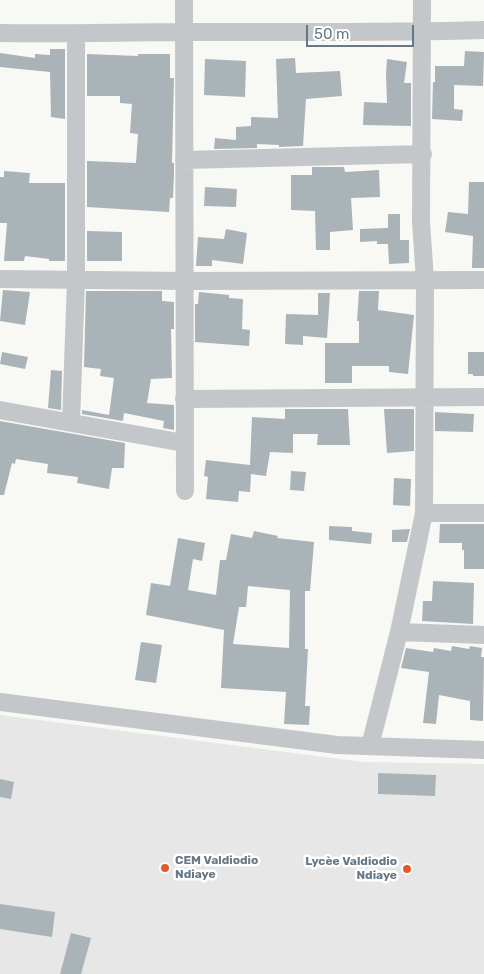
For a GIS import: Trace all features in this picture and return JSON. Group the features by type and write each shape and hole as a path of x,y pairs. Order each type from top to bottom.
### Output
{"street":[{"path":"184,0 185,491"},
{"path":"370,746 399,632 424,513 425,280 421,222 423,154 422,0"},
{"path":"0,33 422,32 484,30"},
{"path":"71,422 76,281 76,34"},
{"path":"184,160 423,154"},
{"path":"0,279 76,281 484,280"},
{"path":"184,399 484,397"},
{"path":"0,410 184,443"},
{"path":"424,513 484,513"},
{"path":"399,632 484,635"},
{"path":"0,702 337,745 484,750"}],"shaded area":[{"name":"CEM Valdiodio Ndiaye","path":"0,715 363,762 484,764 484,974 0,974"}],"building":[{"path":"50,49 65,49 65,119 51,117 50,72 0,67 0,53 35,58 35,54 50,55"},
{"path":"465,51 484,52 483,86 454,85 454,109 463,110 462,121 432,119 435,66 464,66"},
{"path":"87,54 138,56 138,54 170,54 170,78 174,78 172,163 174,163 174,173 173,198 170,198 169,212 87,207 87,161 136,163 138,134 130,133 132,104 120,103 120,96 87,96"},
{"path":"295,58 296,73 340,71 342,96 306,99 303,146 279,147 279,145 257,144 257,148 214,149 215,138 236,140 236,127 251,126 251,117 278,118 276,59"},
{"path":"205,59 246,61 245,97 204,95"},
{"path":"387,59 407,62 404,83 411,83 411,126 363,125 364,102 387,103"},
{"path":"312,167 344,167 345,172 379,170 380,197 351,198 353,230 330,232 330,250 316,250 315,211 291,210 291,175 312,175"},
{"path":"4,171 30,173 29,183 65,183 65,261 49,261 49,259 25,256 24,261 4,261 7,223 0,223 0,177 4,177"},
{"path":"469,182 484,182 484,268 472,268 473,236 445,232 448,212 468,214"},
{"path":"205,187 237,189 236,207 204,206"},
{"path":"388,214 400,214 400,240 409,240 409,263 389,264 388,244 377,244 377,241 360,242 360,229 388,228"},
{"path":"226,229 247,233 243,264 212,260 212,266 196,266 198,237 224,239"},
{"path":"87,231 122,232 122,261 87,261"},
{"path":"3,290 30,292 25,325 0,321"},
{"path":"86,291 162,291 162,301 174,302 174,329 171,329 172,378 151,379 147,403 174,405 174,430 163,428 164,421 124,413 123,421 82,414 82,410 109,415 114,378 100,376 101,369 84,367"},
{"path":"359,291 379,291 378,310 414,315 408,374 389,372 389,366 352,366 352,383 325,383 325,343 359,343 359,321 357,321"},
{"path":"199,292 229,295 229,298 243,299 242,329 250,330 249,346 195,342 195,304 198,304"},
{"path":"318,293 330,293 327,338 303,336 303,345 285,344 286,314 318,315"},
{"path":"2,352 28,357 25,369 0,364"},
{"path":"468,352 484,352 484,376 468,374"},
{"path":"51,370 62,371 61,410 48,408"},
{"path":"285,409 348,409 350,445 317,445 318,434 293,434 293,453 270,452 266,476 251,474 250,492 239,491 238,502 206,499 208,477 204,476 206,460 250,465 252,417 285,419"},
{"path":"384,409 414,409 414,451 387,453"},
{"path":"435,412 474,414 473,432 435,431"},
{"path":"0,421 125,443 124,468 112,468 109,489 77,483 78,477 47,473 48,464 16,459 15,464 12,463 4,495 0,495"},
{"path":"291,471 306,472 304,491 290,490"},
{"path":"394,478 411,479 410,506 393,505"},
{"path":"440,524 484,524 484,569 464,569 462,543 439,543"},
{"path":"329,526 352,527 352,531 372,533 371,544 329,540"},
{"path":"410,529 407,542 392,542 392,530"},
{"path":"254,531 278,536 277,538 314,542 310,591 305,591 305,649 308,649 305,706 310,706 309,725 284,724 286,692 221,688 224,630 146,615 151,583 170,586 178,538 205,543 202,561 193,559 188,590 216,595 220,560 226,560 231,534 252,538","holes":["248,586 290,590 289,648 233,644 239,607 246,607"]},
{"path":"433,581 474,583 473,624 422,621 423,601 432,601"},
{"path":"141,642 162,645 156,683 135,680"},
{"path":"452,646 469,649 470,646 482,648 481,657 484,657 483,721 470,720 470,701 439,695 436,724 423,723 429,672 401,668 406,648 433,652 434,648 451,651"},
{"path":"378,773 436,775 435,796 378,794"},
{"path":"0,779 14,782 11,799 0,797"},
{"path":"0,904 55,912 52,937 0,929"},
{"path":"71,933 91,938 81,974 60,974"}],"place":[{"name":"CEM Valdiodio Ndiaye","path":"165,868"},
{"name":"Lycèe Valdiodio Ndiaye","path":"407,869"}]}
